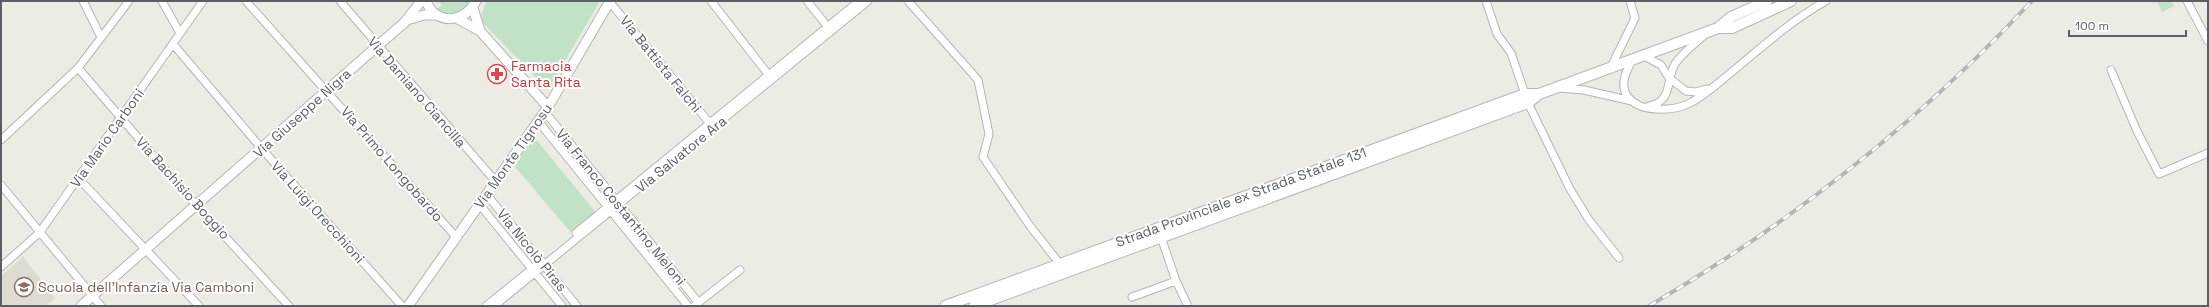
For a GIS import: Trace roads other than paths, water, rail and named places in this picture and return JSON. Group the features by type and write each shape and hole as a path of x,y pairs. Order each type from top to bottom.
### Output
{"main road":[{"name":"Strada Provinciale ex Strada Statale 131","path":"1718,28 1731,17 1767,1"},
{"name":"Strada Provinciale ex Strada Statale 131","path":"945,306 1539,94 1718,28 1732,28 1791,1"},
{"name":"Strada Provinciale ex Strada Statale 131","path":"974,306 1161,238 1526,98"}],"street":[{"path":"83,1 101,37"},
{"path":"1,140 78,68 129,1"},
{"path":"162,1 180,33"},
{"name":"Via Mario Carboni","path":"1,267 40,232 122,119 203,1"},
{"name":"Via Primo Longobardo","path":"246,1 457,238"},
{"name":"Via Damiano Ciancilla","path":"340,1 377,46 496,182"},
{"name":"Via Giuseppe Nigra","path":"81,306 146,248 262,149 326,90 407,20 422,1"},
{"path":"426,1 436,15"},
{"name":"Via Monte Tignosu","path":"408,306 546,109 610,1"},
{"name":"Via Battista Falchi","path":"610,1 712,125"},
{"path":"711,1 770,77"},
{"path":"807,1 828,27"},
{"name":"Via Salvatore Ara","path":"486,306 542,264 618,202 770,77 859,1"},
{"name":"Via Salvatore Ara","path":"770,77 868,1"},
{"path":"908,1 978,80 988,134 983,157 1030,226 1060,264"},
{"path":"1486,1 1497,34 1511,53 1526,98 1570,189 1589,220 1619,258"},
{"path":"1611,67 1635,18 1630,1"},
{"path":"1554,88 1584,90 1659,109 1683,105 1711,89 1801,15 1826,1"},
{"path":"2187,1 2208,41"},
{"path":"475,5 480,31 546,109"},
{"path":"458,19 466,15 475,5"},
{"name":"Via Giuseppe Nigra","path":"407,20 424,15 436,15 450,20 458,19 480,31"},
{"path":"1647,106 1657,104 1665,97 1669,88 1669,78 1676,62 1707,32"},
{"name":"Via Luigi Orecchioni","path":"173,44 262,149 402,306"},
{"path":"1644,56 1661,65 1669,78 1686,90 1696,92 1711,89"},
{"path":"1632,60 1624,80 1626,94 1632,101"},
{"name":"Via Bachisio Boggio","path":"78,68 196,205 289,306"},
{"path":"2111,70 2137,131 2159,174 2208,153"},
{"name":"Via Franco Costantino Meloni","path":"546,109 696,304"},
{"name":"Via Franco Costantino Meloni","path":"538,121 688,306"},
{"path":"79,179 146,248 199,306"},
{"path":"1,185 101,306"},
{"name":"Via Nicolò Piras","path":"487,195 577,306"},
{"name":"Via Nicolò Piras","path":"480,205 562,306"},
{"path":"1161,238 1176,281 1188,306"},
{"path":"696,304 740,270"},
{"name":"Via Salvatore Ara","path":"494,306 533,271"},
{"path":"1132,297 1176,281"}],"railway":[{"path":"1649,306 1702,274 1753,240 1803,205 1852,167 1945,88 2032,1"}],"place":[{"name":"Farmacia Santa Rita","path":"497,74"},
{"name":"Scuola dell'Infanzia Via Camboni","path":"24,287"}]}
